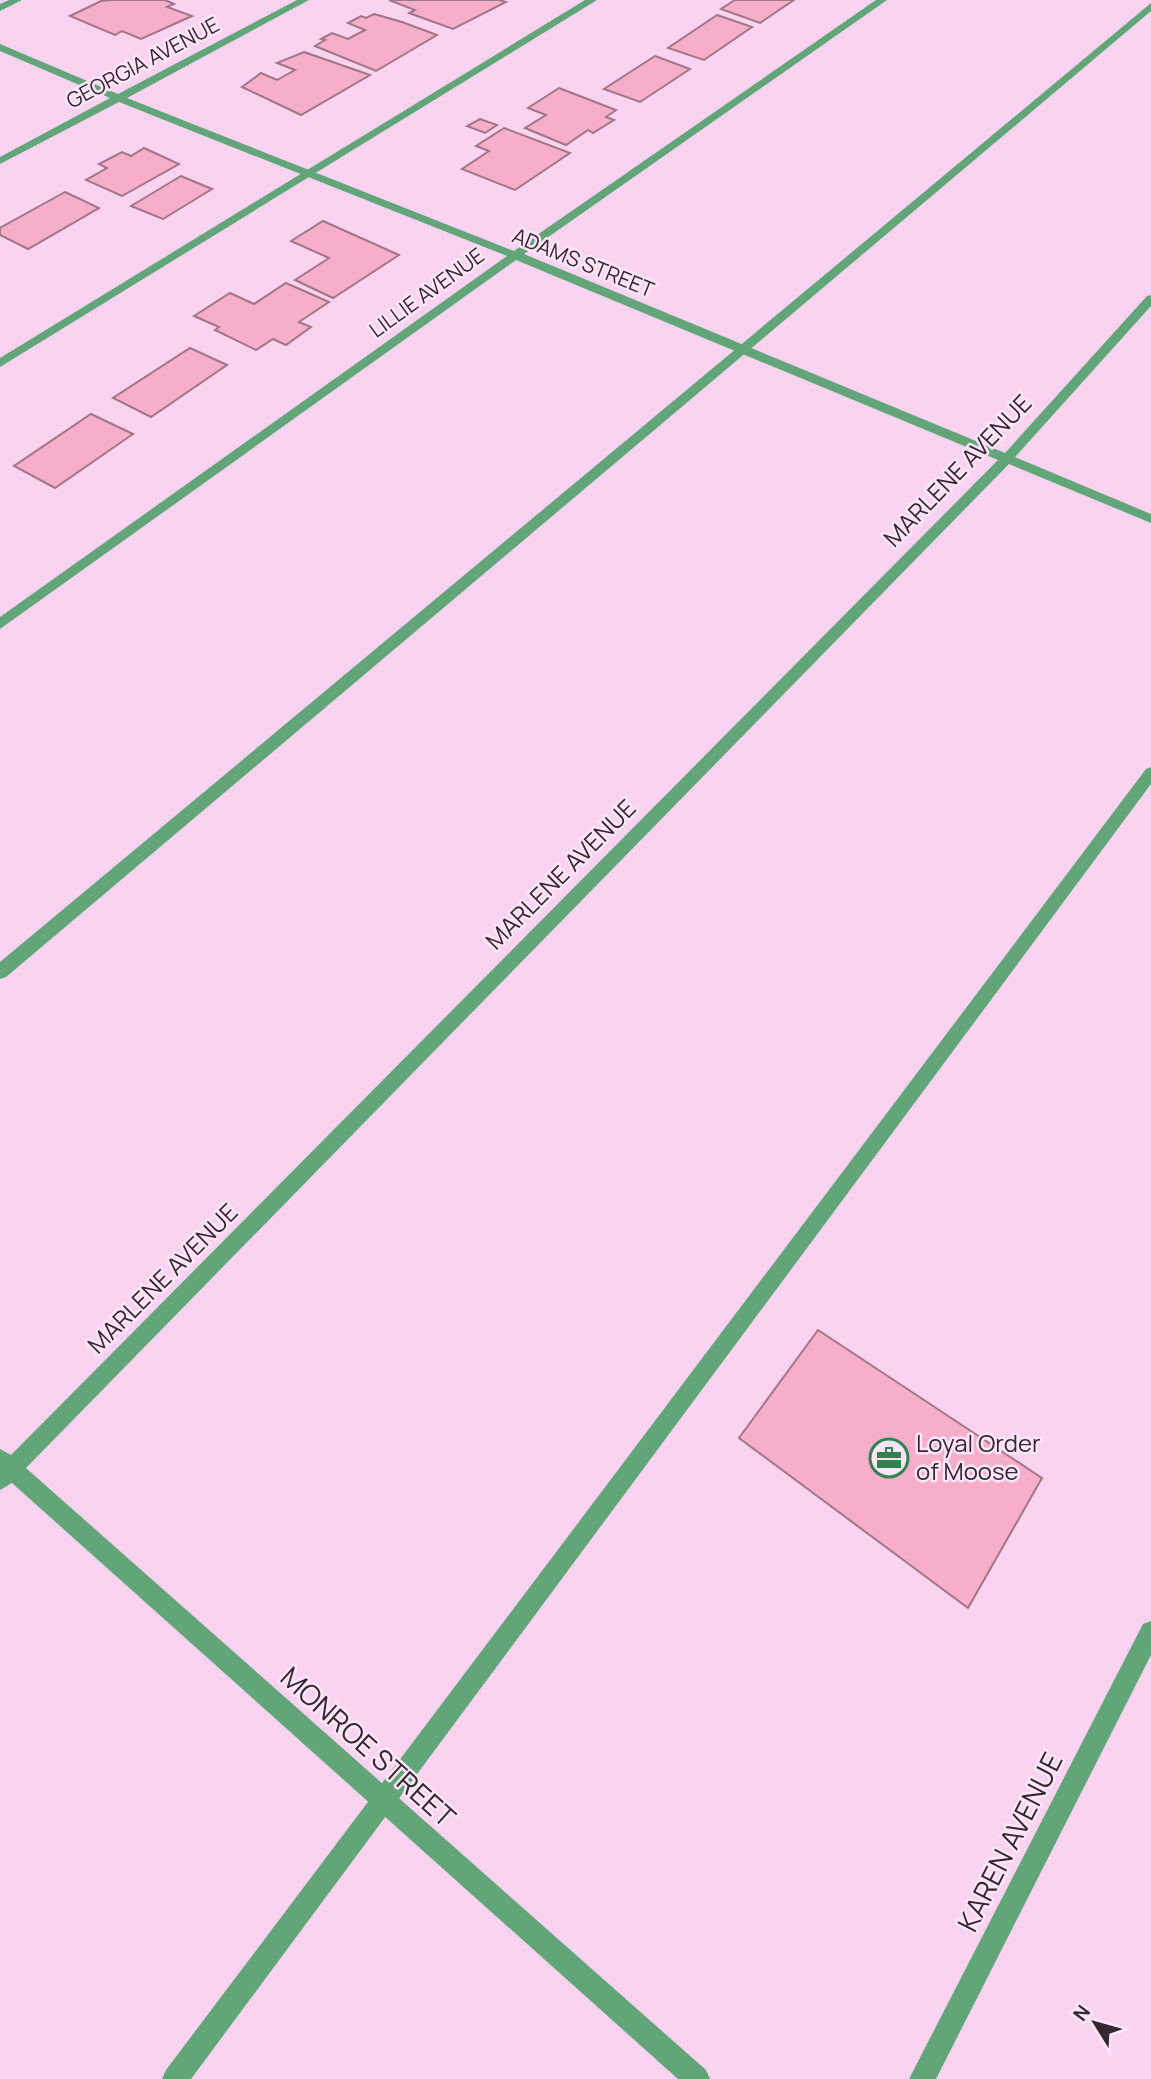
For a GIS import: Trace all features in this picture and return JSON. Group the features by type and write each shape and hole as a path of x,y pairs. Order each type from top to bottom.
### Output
{"street":[{"path":"0,8 17,0"},
{"name":"GEORGIA AVENUE","path":"0,161 304,0"},
{"path":"0,363 592,0"},
{"name":"LILLIE AVENUE","path":"0,624 514,256 882,0"},
{"path":"0,972 1151,5"},
{"name":"ADAMS STREET","path":"0,47 118,98 311,172 744,348 1151,519"},
{"name":"MARLENE AVENUE","path":"4,1469 1006,458 1151,299"},
{"path":"175,2079 382,1798 1151,773"},
{"name":"MONROE STREET","path":"4,1469 382,1798 697,2079"},
{"name":"KAREN AVENUE","path":"922,2079 1151,1632"}],"building":[{"path":"165,0 174,4 167,7 192,16 141,39 122,31 115,35 70,16 101,1"},
{"path":"389,0 506,2 453,29 409,13 415,10"},
{"path":"735,0 794,0 760,23 721,9"},
{"path":"374,14 437,35 376,71 315,46 332,33 348,39 365,30 348,23 361,16 366,18"},
{"path":"717,15 752,27 704,60 668,48"},
{"path":"304,52 370,75 301,115 242,87 261,73 277,80 295,70 277,63"},
{"path":"655,56 690,69 640,102 604,89"},
{"path":"559,88 616,110 606,117 614,120 593,133 588,130 566,145 525,128 546,115 528,108"},
{"path":"480,119 497,125 485,133 467,126"},
{"path":"504,128 570,153 515,190 462,169 489,151 476,146"},
{"path":"144,148 179,164 122,196 86,180 107,168 99,164 122,152 131,156"},
{"path":"181,176 212,189 163,219 131,206"},
{"path":"65,192 99,208 28,249 0,235 0,228"},
{"path":"323,221 399,255 333,298 295,280 329,258 291,241"},
{"path":"286,283 329,302 299,322 311,327 286,345 273,339 256,350 215,330 219,327 194,316 230,293 254,304"},
{"path":"190,348 227,365 151,417 113,398"},
{"path":"91,414 133,434 55,488 14,466"},
{"name":"Loyal Order of Moose","path":"818,1330 1042,1478 968,1608 739,1438"}],"place":[{"name":"Loyal Order of Moose","path":"889,1458"}]}
